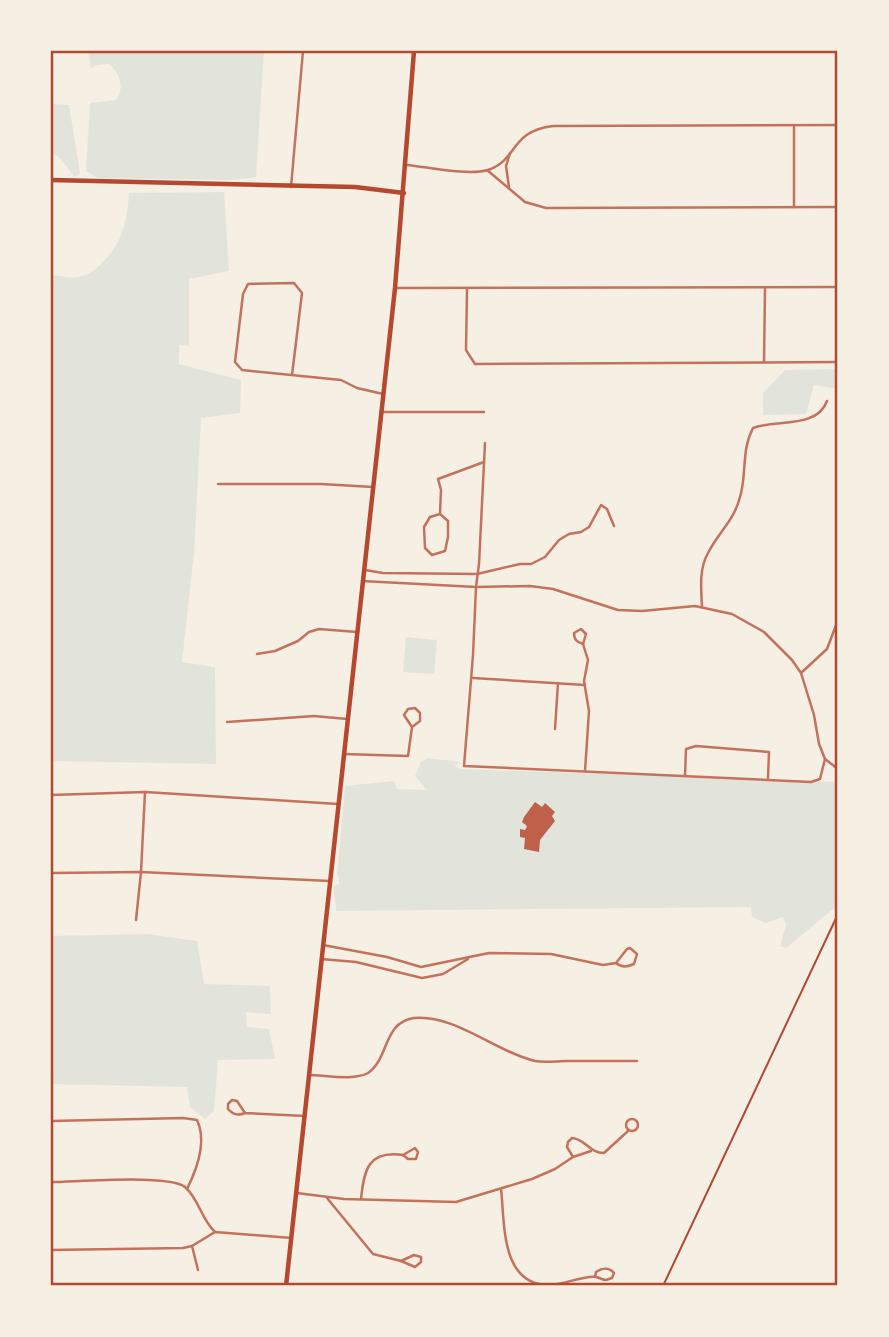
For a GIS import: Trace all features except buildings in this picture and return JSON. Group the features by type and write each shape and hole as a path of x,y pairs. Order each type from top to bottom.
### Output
{"main road":[{"path":"286,1286 395,288 415,51"},
{"path":"51,180 355,187 404,193"}],"street":[{"path":"291,187 303,51"},
{"path":"794,125 794,207"},
{"path":"406,165 486,170 499,164 530,131 553,126 838,125"},
{"path":"510,191 506,166 512,150"},
{"path":"486,170 525,202 546,208 838,207"},
{"path":"292,375 302,293 294,283 248,284 243,294 235,362 237,367 242,370 341,380 356,388 383,394"},
{"path":"764,362 765,287"},
{"path":"395,288 838,287"},
{"path":"467,288 466,350 475,363 838,362"},
{"path":"702,606 704,562 713,544 736,513 742,493 745,450 751,432 756,427 767,424 810,417 821,411 827,401"},
{"path":"381,412 484,412"},
{"path":"485,443 464,765 811,782 820,779 825,759"},
{"path":"440,514 430,516 424,527 425,548 432,555 444,551 447,544 447,521 440,514 441,490 438,479 484,462"},
{"path":"218,484 373,487"},
{"path":"363,570 394,574 477,574 531,564 545,557 559,540 589,527 602,505 607,509 614,526"},
{"path":"362,581 553,589 627,611 702,606 732,614 764,632 801,673 814,715 819,744 825,759 838,769"},
{"path":"801,673 827,649 838,620"},
{"path":"257,654 275,650 319,629 357,632"},
{"path":"583,644 575,641 574,633 577,630 585,631 583,644 588,656 585,685 589,712 585,771"},
{"path":"471,677 585,685"},
{"path":"555,729 558,682"},
{"path":"344,754 408,756 412,727 404,715 408,709 415,708 420,713 420,721 412,727"},
{"path":"227,722 314,716 347,719"},
{"path":"685,776 687,749 696,746 769,752 768,779"},
{"path":"51,794 145,792 338,804"},
{"path":"136,920 145,792"},
{"path":"51,873 141,872 330,881"},
{"path":"323,946 387,957 416,966 489,953 537,953 592,964 616,963 629,966 634,964 637,954 630,948 627,949 616,963"},
{"path":"350,961 352,951"},
{"path":"321,959 350,961 415,977 434,977 474,957"},
{"path":"415,977 416,966"},
{"path":"309,1075 348,1076 369,1072 390,1035 404,1021 414,1018 440,1021 536,1061 637,1061"},
{"path":"245,1113 237,1101 232,1100 228,1104 231,1113 239,1115 304,1116"},
{"path":"51,1121 197,1120 200,1127 198,1162 187,1189"},
{"path":"296,1193 324,1197 456,1202 546,1174 573,1157 591,1151 604,1153 628,1131"},
{"path":"573,1157 568,1147 572,1138 583,1141 591,1151"},
{"path":"360,1199 364,1178 375,1157 381,1154 402,1155 413,1161 418,1156 418,1150 409,1149 402,1155"},
{"path":"51,1182 155,1180 180,1183 187,1189 207,1224 215,1232"},
{"path":"500,1189 506,1248 517,1268 526,1277 547,1285 595,1277 606,1280 612,1278 614,1273 608,1269 600,1269 595,1277"},
{"path":"324,1197 332,1202 373,1254 415,1267 421,1262 418,1255 401,1261"},
{"path":"51,1250 192,1246 215,1232 292,1238"},
{"path":"192,1246 198,1270"}],"path":[{"path":"663,1286 838,914"}],"shaded area":[{"path":"88,51 264,51 256,177 234,180 98,178 86,171 90,103 116,100 121,86 116,72 109,64 91,68"},
{"path":"51,104 69,105 80,173 75,177 51,152"},
{"path":"224,192 229,271 189,279 189,346 179,345 179,364 241,380 240,413 201,418 194,553 182,662 215,667 216,764 51,761 51,275 72,278 82,276 102,263 123,231 129,193"},
{"path":"838,369 838,389 814,385 806,414 763,415 763,393 785,370"},
{"path":"406,637 437,640 434,674 403,672"},
{"path":"428,758 460,762 454,765 461,769 838,782 838,905 786,948 780,946 786,925 783,917 766,923 752,917 751,907 336,911 334,886 339,884 337,876 345,786 394,781 397,789 427,790 415,776 421,762"},
{"path":"148,934 197,941 204,984 270,986 271,1014 246,1012 247,1027 269,1029 275,1059 218,1060 214,1111 205,1119 190,1107 187,1087 51,1084 51,936"}]}
